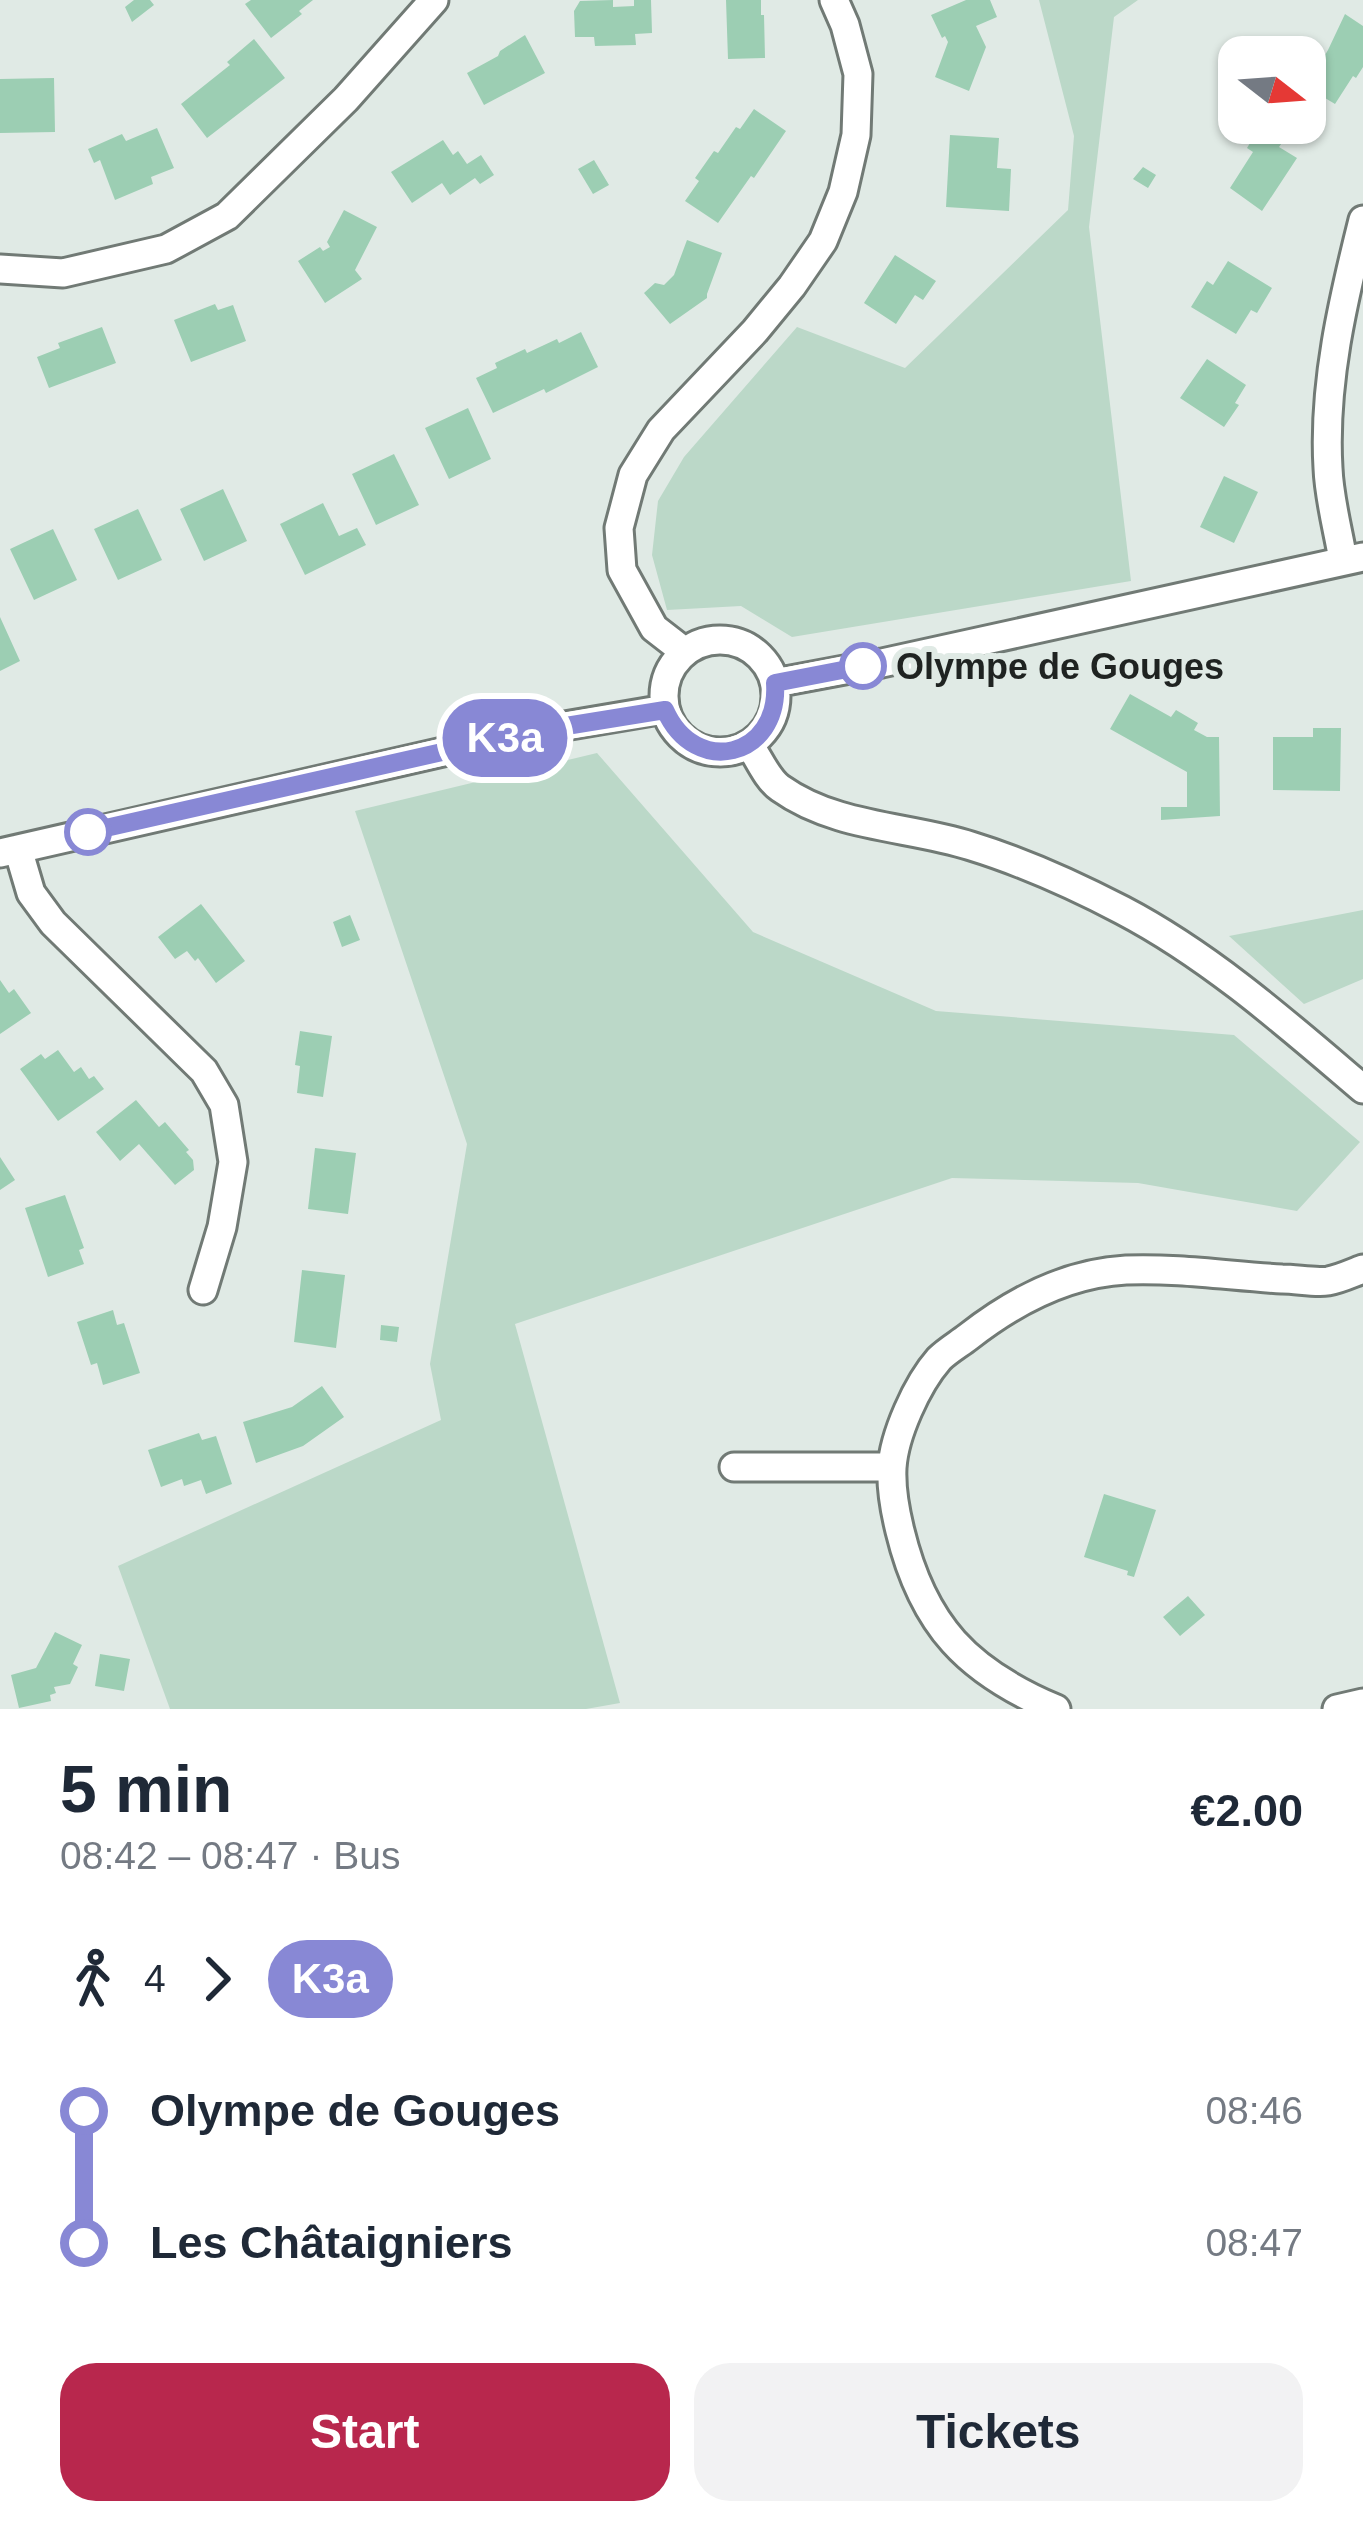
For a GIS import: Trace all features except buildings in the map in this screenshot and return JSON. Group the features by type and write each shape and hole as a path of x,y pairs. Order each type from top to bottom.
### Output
{"street":[{"path":"0,269 63,272 166,249 227,216 346,99 434,0"},
{"path":"685,652 653,628 622,570 619,528 633,475 661,430 792,286 823,241 844,192 856,135 858,74 834,0"},
{"path":"775,683 1353,558 1328,469 1337,339 1363,220"},
{"path":"701,643 738,643 767,665 775,683 772,717 763,732 733,751 698,748 683,739 665,710 666,678 685,652 701,643"},
{"path":"203,1290 223,1228 233,1162 224,1106 205,1071 53,923 9,852 535,731 665,710"},
{"path":"749,744 776,787 830,814 968,844 1123,910 1244,992 1363,1089"},
{"path":"1056,1709 985,1673 953,1644 912,1574 893,1494 892,1467 897,1439 914,1399 940,1359 1021,1301 1071,1279 1123,1270 1175,1270 1328,1281 1363,1269"},
{"path":"734,1467 892,1467"},
{"path":"1337,1709 1363,1703"}],"green space":[{"path":"1039,0 1138,0 1114,17 1089,227 1131,581 792,637 741,606 667,610 652,555 658,501 684,457 797,327 905,368 1068,210 1074,136"},
{"path":"597,753 753,932 936,1011 1234,1035 1360,1142 1297,1211 1138,1183 952,1178 515,1324 620,1703 586,1709 170,1709 118,1566 441,1420 430,1364 467,1144 355,811"},
{"path":"1363,910 1363,979 1304,1004 1229,936"}],"bus line":[{"name":"K3a","path":"88,832 535,731 665,710 683,739 698,748 733,751 763,732 772,717 775,683 863,666"}],"place":[{"name":"Olympe de Gouges","path":"863,666"}]}
